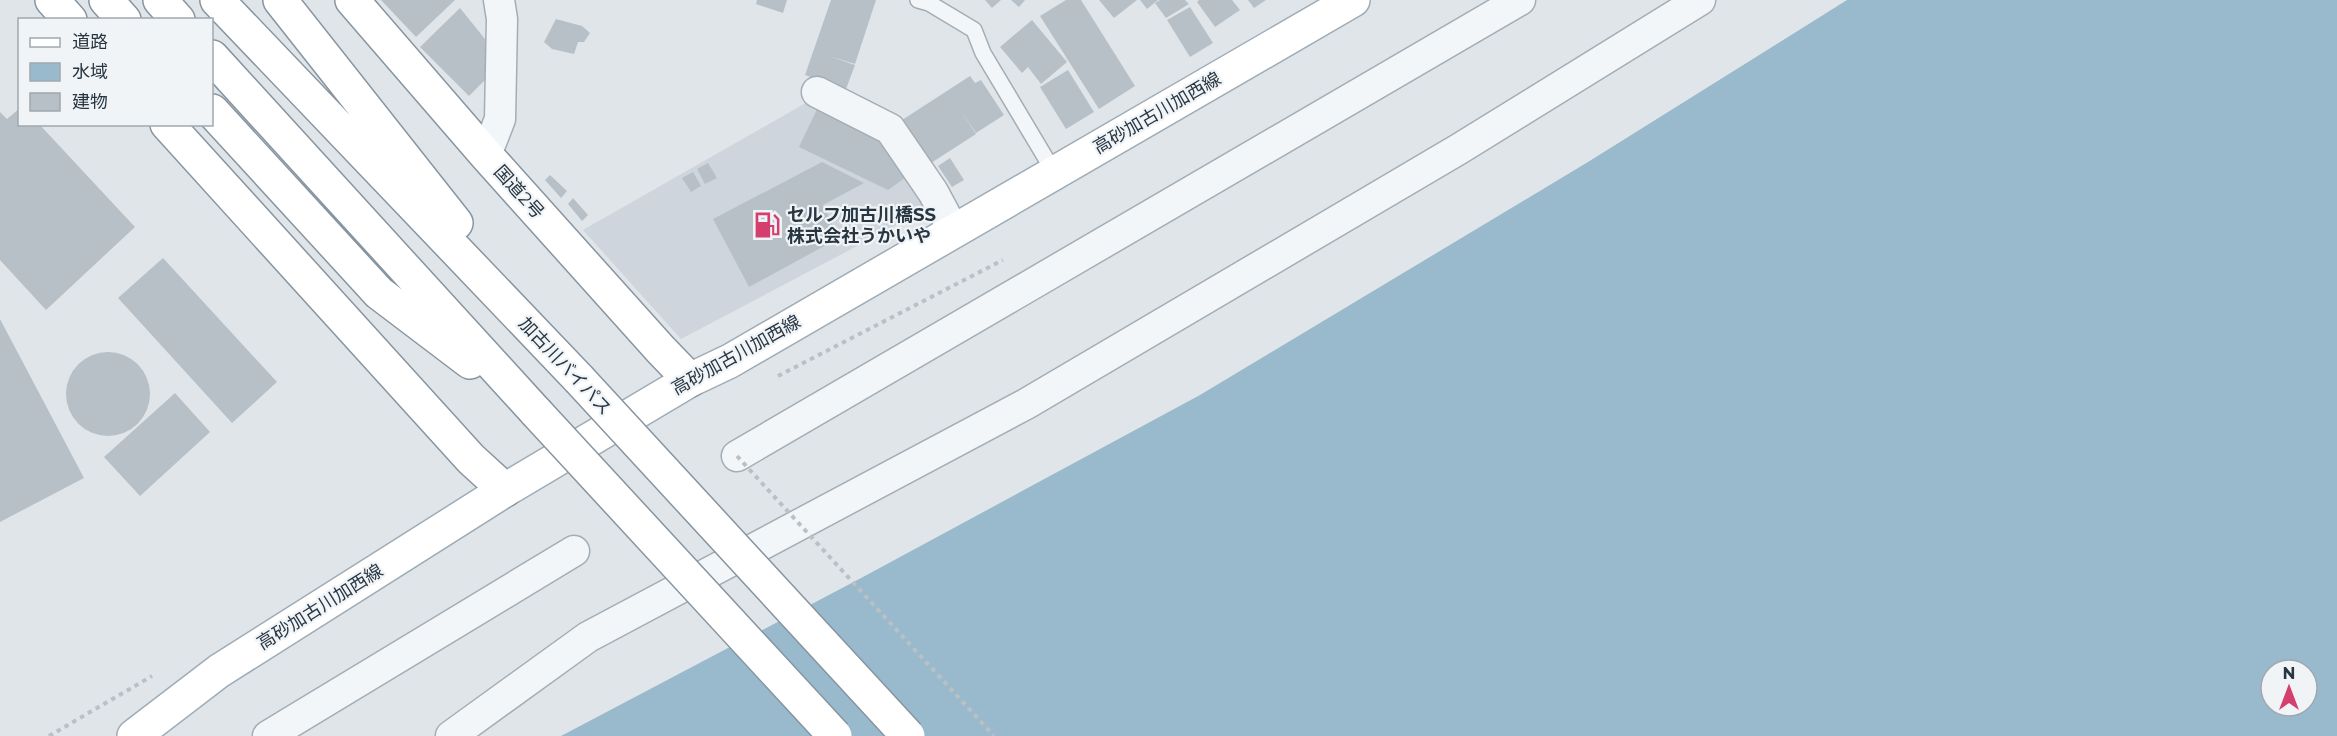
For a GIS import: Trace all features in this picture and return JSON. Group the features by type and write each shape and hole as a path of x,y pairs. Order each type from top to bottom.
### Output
{"main road":[{"path":"52,0 68,18"},
{"path":"106,0 122,18"},
{"path":"160,0 176,18"},
{"name":"加古川バイパス","path":"218,0 579,380 908,736"},
{"path":"280,0 579,380"},
{"name":"国道2号","path":"352,0 486,155 690,380"},
{"name":"高砂加古川加西線","path":"134,736 219,671 505,490 690,380 730,360 1054,172 1318,9 1353,0"},
{"path":"213,58 835,736"},
{"path":"213,112 379,293 536,412"},
{"path":"169,126 471,459 505,490"}],"street":[{"path":"737,456 1520,0"},
{"path":"451,736 588,637 1026,404 1459,149 1700,0"},
{"path":"486,155 500,119 508,6"},
{"path":"817,92 890,129 933,192 954,231"},
{"path":"268,736 574,551"}],"lane":[{"path":"918,0 929,3 974,30 983,52 1054,172"}],"path":[{"path":"769,381 1018,252 1039,280"},
{"path":"737,456 994,736"}],"shaded area":[{"path":"811,100 884,132 931,207 681,339 583,230"}],"water":[{"path":"1847,0 2337,0 2337,736 561,736 863,577 1200,395 1588,162"}],"building":[{"path":"381,0 455,0 416,37"},
{"path":"757,0 787,0 783,13 756,4"},
{"path":"831,0 876,0 855,64 829,56 855,65 846,89 805,75"},
{"path":"985,0 1001,0 992,8"},
{"path":"1011,0 1025,0 1019,7"},
{"path":"1066,0 1081,0 1135,86 1099,109 1040,16"},
{"path":"1099,0 1137,0 1114,18"},
{"path":"1140,0 1158,0 1147,9"},
{"path":"1160,0 1185,0 1189,4 1166,18 1155,3"},
{"path":"1199,0 1232,0 1240,10 1215,27 1197,2"},
{"path":"1248,0 1266,0 1254,8"},
{"path":"1190,7 1213,43 1190,57 1167,20"},
{"path":"460,8 485,39 485,80 469,96 420,47"},
{"path":"556,19 582,26 590,33 584,42 578,42 574,54 552,49 544,42"},
{"path":"1032,20 1067,62 1041,84 1028,67 1022,73 1000,47"},
{"path":"1068,70 1094,112 1066,129 1040,87"},
{"path":"970,76 975,83 981,80 1004,115 976,133 961,111 976,134 928,165 899,122"},
{"path":"819,105 883,136 909,175 888,190 799,147"},
{"path":"18,110 18,126 41,126 135,227 46,310 0,260 0,112 7,119"},
{"path":"950,158 964,180 952,187 938,166"},
{"path":"822,162 864,183 823,205 839,238 749,287 713,219"},
{"path":"708,163 717,178 705,184 697,169"},
{"path":"693,172 701,186 691,192 682,178"},
{"path":"550,175 567,191 561,198 545,180"},
{"path":"573,198 588,215 582,221 568,204"},
{"path":"163,258 277,382 232,423 118,298"},
{"path":"0,319 84,478 0,522"},
{"path":"108,352 131,359 143,371 150,394 143,417 131,429 108,436 85,429 73,417 66,394 73,371 85,359"},
{"path":"175,393 210,432 140,496 104,457"}],"place":[{"name":"セルフ加古川橋SS 株式会社うかいや","path":"767,225"}]}
